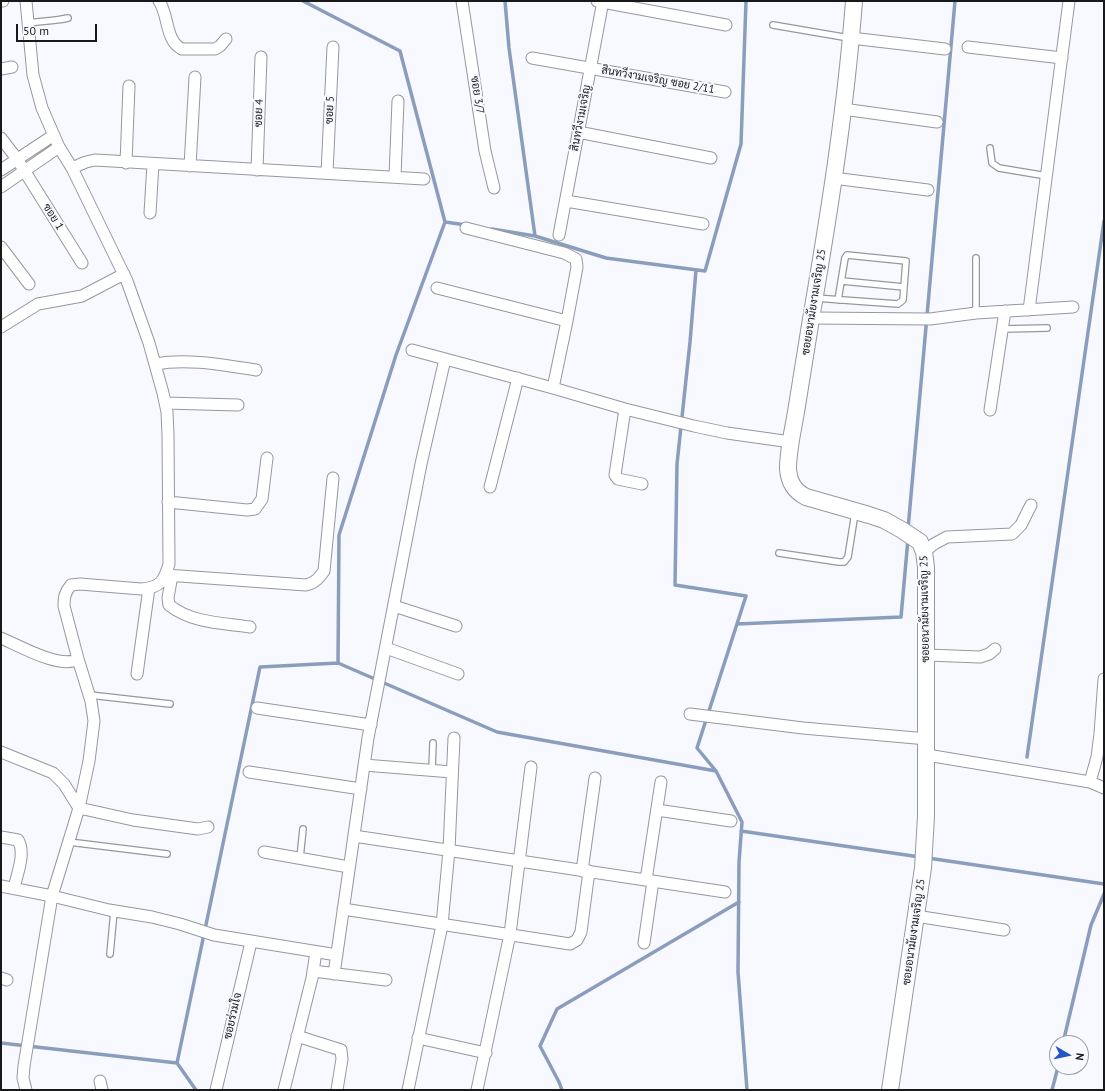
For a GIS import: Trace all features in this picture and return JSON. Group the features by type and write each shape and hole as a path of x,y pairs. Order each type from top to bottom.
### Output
{"street":[{"path":"26,1 33,75 37,92 54,135 72,168 124,274 144,329 165,403 168,435 169,605 176,611 193,618 250,627"},
{"path":"158,1 167,21 173,43 178,47 182,49 215,49 226,39"},
{"name":"ซอย 3/7","path":"462,1 485,151 494,188"},
{"path":"601,1 726,25"},
{"name":"สินทวีงามเจริญ","path":"559,234 601,1"},
{"name":"ซอยอนามัยงามเจริญ 25","path":"854,1 843,109 788,467 789,478 794,488 800,494 884,520 908,533 920,542 924,552 926,567 926,831 923,868 890,1090"},
{"path":"1029,310 1069,1"},
{"path":"851,38 945,50"},
{"name":"ซอย 5","path":"327,173 333,47"},
{"path":"968,47 1062,58"},
{"name":"ซอย 4","path":"257,170 261,57"},
{"name":"สินทวีงามเจริญ ซอย 2/11","path":"532,58 725,92"},
{"path":"190,166 195,77"},
{"path":"126,163 129,86"},
{"path":"395,177 398,100"},
{"path":"843,109 937,122"},
{"path":"578,132 711,158"},
{"path":"1,170 54,135"},
{"name":"ซอย 1","path":"1,138 17,158 82,263"},
{"path":"1,187 60,147"},
{"path":"72,168 95,160 126,163 424,179"},
{"path":"150,213 153,164"},
{"path":"833,178 928,190"},
{"path":"566,201 703,224"},
{"path":"466,228 557,251 573,256 576,259 577,267 553,388"},
{"path":"1,247 29,284"},
{"path":"1,327 38,304 82,296 124,274"},
{"path":"437,288 567,321"},
{"path":"812,318 930,319 976,313 1073,307"},
{"path":"990,410 1005,311"},
{"path":"412,350 667,420 727,433 791,442"},
{"path":"334,974 364,765 376,695 421,464 444,359"},
{"path":"155,364 168,362 207,363 256,370"},
{"path":"490,487 518,378"},
{"path":"165,403 238,405"},
{"path":"625,409 615,475 618,478 642,484"},
{"path":"168,502 254,510 262,499 267,458"},
{"path":"26,1090 23,1078 26,1049 52,896 79,808 92,746 94,721 90,695 78,659 64,606 64,599 67,590 71,585 80,584 149,588 160,584 169,575 306,585 313,583 319,578 324,570 333,478"},
{"path":"924,552 946,537 1012,534 1021,525 1031,505"},
{"path":"137,674 149,588"},
{"path":"394,606 456,626"},
{"path":"1,638 51,659 67,662 78,659"},
{"path":"386,648 458,674"},
{"path":"926,655 980,657 989,654 995,648"},
{"path":"1090,782 1097,757 1104,680"},
{"path":"257,708 371,725"},
{"path":"690,714 802,728 927,738"},
{"path":"408,1090 442,925 454,738"},
{"path":"1,752 53,773 64,784 79,808 140,821 198,829 208,826"},
{"path":"927,755 1090,782 1104,788"},
{"path":"364,765 452,772"},
{"path":"477,1090 510,934 531,767"},
{"path":"249,772 361,789"},
{"path":"343,909 570,944 573,943 581,932 595,778"},
{"path":"644,943 661,782"},
{"path":"657,810 731,822"},
{"path":"354,836 725,892"},
{"path":"1,837 18,840 20,844 22,852 14,888"},
{"path":"264,852 349,867"},
{"path":"1,886 52,896 79,904 152,917 214,935 337,955"},
{"path":"916,916 1004,930"},
{"name":"ซอยร่วมใจ","path":"216,1090 251,942"},
{"path":"284,1090 313,971 316,952"},
{"path":"313,971 386,980"},
{"path":"297,1036 341,1050 342,1058 337,1090"},
{"path":"418,1038 486,1053"}],"lane":[{"path":"27,23 45,20 55,21 68,18"},
{"path":"774,25 851,38"},
{"path":"990,148 992,163 999,168 1047,176"},
{"path":"815,298 838,300 898,304 903,300 906,261 849,254 846,255 838,300"},
{"path":"976,258 976,313"},
{"path":"842,281 904,287"},
{"path":"1002,328 1047,328"},
{"path":"779,553 844,562 848,557 856,511"},
{"path":"90,695 170,704"},
{"path":"432,770 433,743"},
{"path":"300,858 303,829"},
{"path":"69,842 167,854"},
{"path":"110,954 114,911"}],"waterway":[{"path":"303,1 400,51 445,222 396,355 339,535 338,663"},
{"path":"505,1 509,48 535,236"},
{"path":"492,229 535,236 606,258 705,271 741,144 746,1"},
{"path":"908,529 955,1"},
{"path":"1027,757 1104,221"},
{"path":"445,222 466,225"},
{"path":"196,1090 177,1063 260,667 338,663 497,732 716,771 697,748 746,596 675,585 677,464 696,270"},
{"path":"737,624 901,617 908,539"},
{"path":"716,771 742,822 739,862 738,972 747,1090"},
{"path":"741,831 920,857"},
{"path":"928,858 1104,884"},
{"path":"1065,1035 1091,925 1104,894"},
{"path":"562,1090 540,1046 557,1009 739,902"},
{"path":"1,1043 177,1063"},
{"path":"1052,1090 1056,1075"}]}
